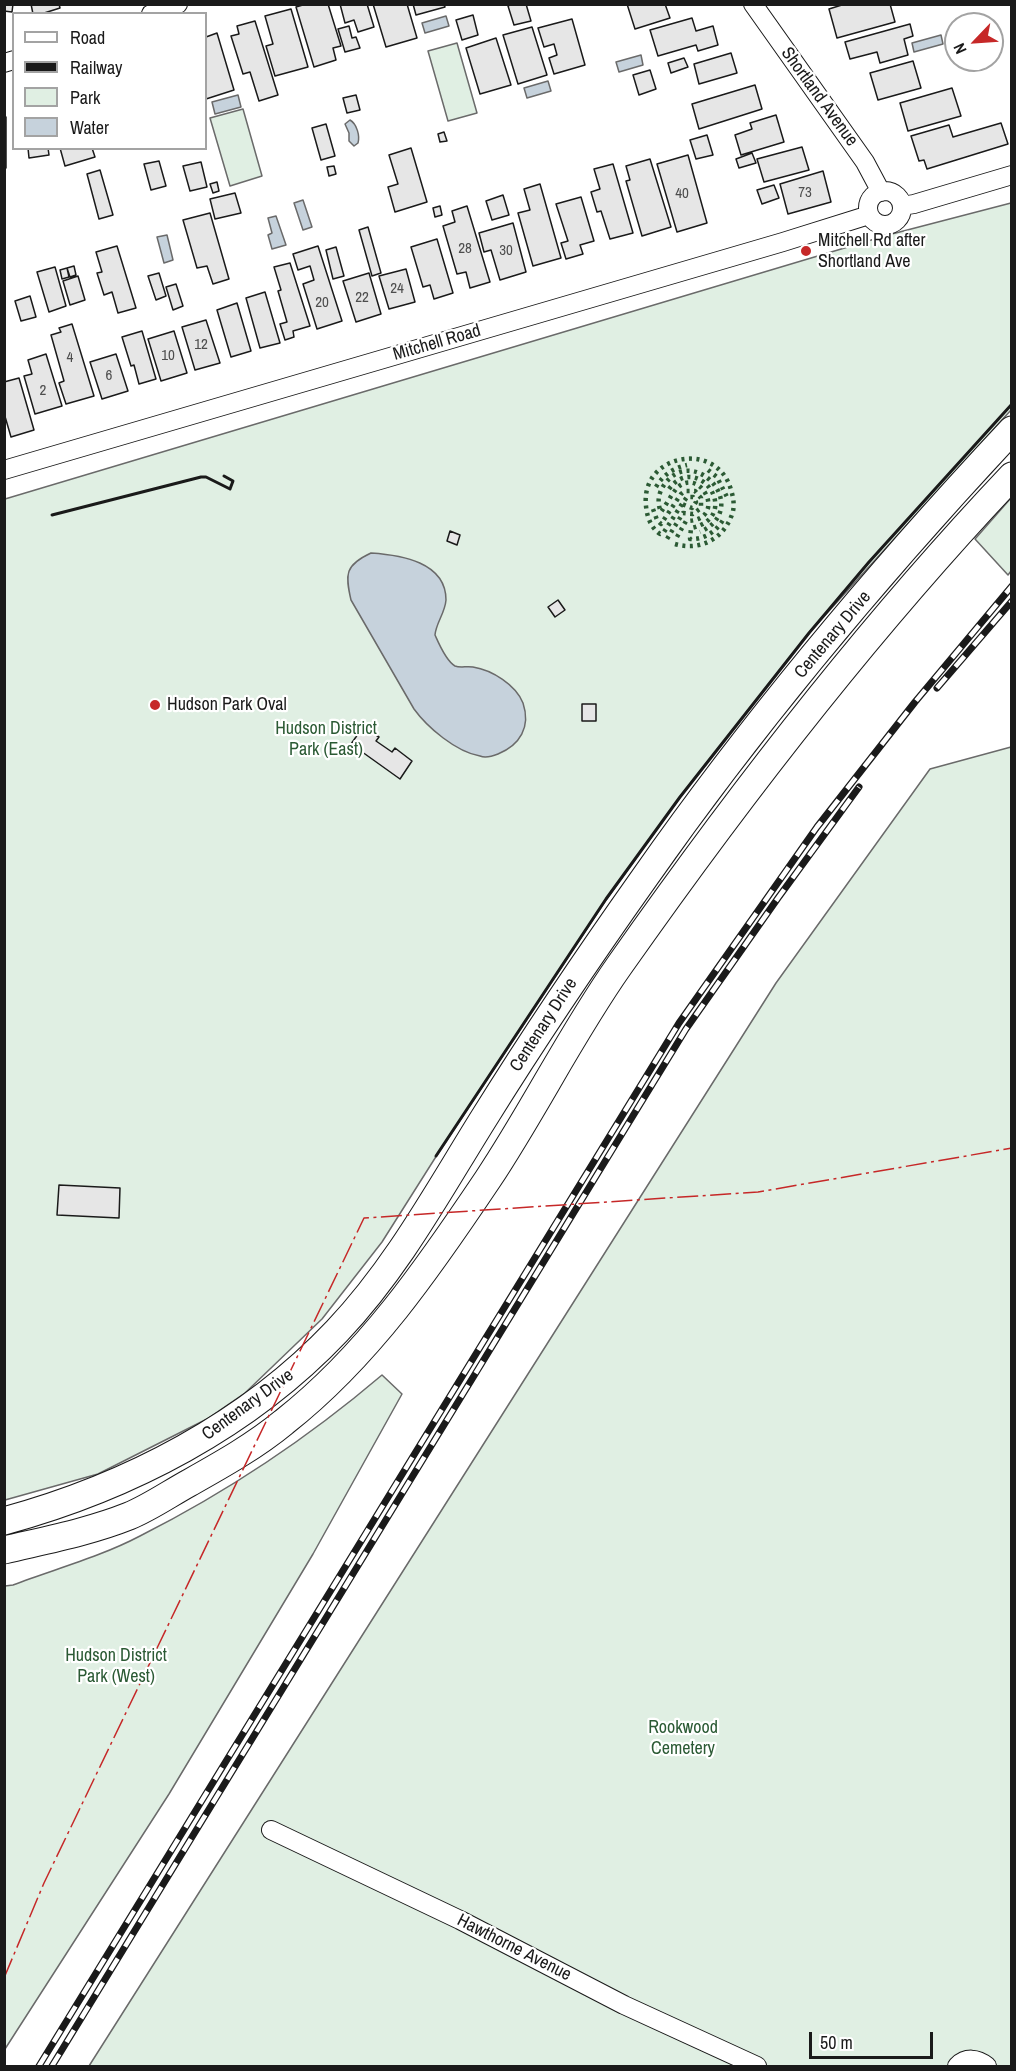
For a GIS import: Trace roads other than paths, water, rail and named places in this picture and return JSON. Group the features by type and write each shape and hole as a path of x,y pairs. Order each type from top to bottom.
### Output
{"highway":[{"name":"Centenary Drive","path":"4,1521 77,1498 123,1479 201,1440 252,1406 302,1366 339,1329 375,1287 412,1234 580,969 753,731 929,521 1011,430"},
{"name":"Centenary Drive","path":"4,1550 95,1528 132,1515 218,1467 283,1424 334,1378 396,1310 488,1178 615,971 711,838 814,705 911,588 1011,476"}],"street":[{"path":"156,12 178,4"},
{"name":"Shortland Avenue","path":"753,4 865,162 881,192"},
{"path":"902,206 1011,176"},
{"path":"881,192 894,194 902,206 898,220 888,225 877,224 869,215 868,206 872,196 881,192"},
{"name":"Mitchell Road","path":"4,470 869,215"},
{"name":"Hawthorne Avenue","path":"271,1830 460,1920 624,2005 757,2067"},
{"path":"957,2067 970,2059 981,2061 987,2067"}],"water":[{"path":"446,16 449,26 425,33 422,23"},
{"path":"941,35 943,44 914,52 912,43"},
{"path":"641,55 643,65 619,72 616,62"},
{"path":"548,81 551,91 527,98 524,88"},
{"path":"238,95 241,107 215,114 212,102"},
{"path":"350,120 356,127 359,140 354,146 349,141 349,133 345,124"},
{"path":"303,200 312,227 303,230 294,203"},
{"path":"276,216 286,245 272,249 268,235 272,233 268,218"},
{"path":"167,235 173,260 164,263 157,237"},
{"path":"371,553 395,556 420,563 438,577 444,587 446,600 435,635 446,656 455,666 473,667 495,675 509,684 520,696 526,720 522,734 512,746 487,757 471,754 443,738 414,709 351,600 348,583 349,571 362,557"}],"railway":[{"path":"39,2066 679,1023 817,827 915,702 1012,586"},
{"path":"937,688 1012,601"},
{"path":"52,2066 686,1029 859,787"}],"place":[{"name":"Mitchell Rd after Shortland Ave","path":"806,251"},
{"name":"Hudson Park Oval","path":"155,705"}],"park label":[{"name":"Hudson District Park (East)","path":"326,739"},
{"name":"Hudson District Park (West)","path":"116,1666"},
{"name":"Rookwood Cemetery","path":"683,1738"}]}
